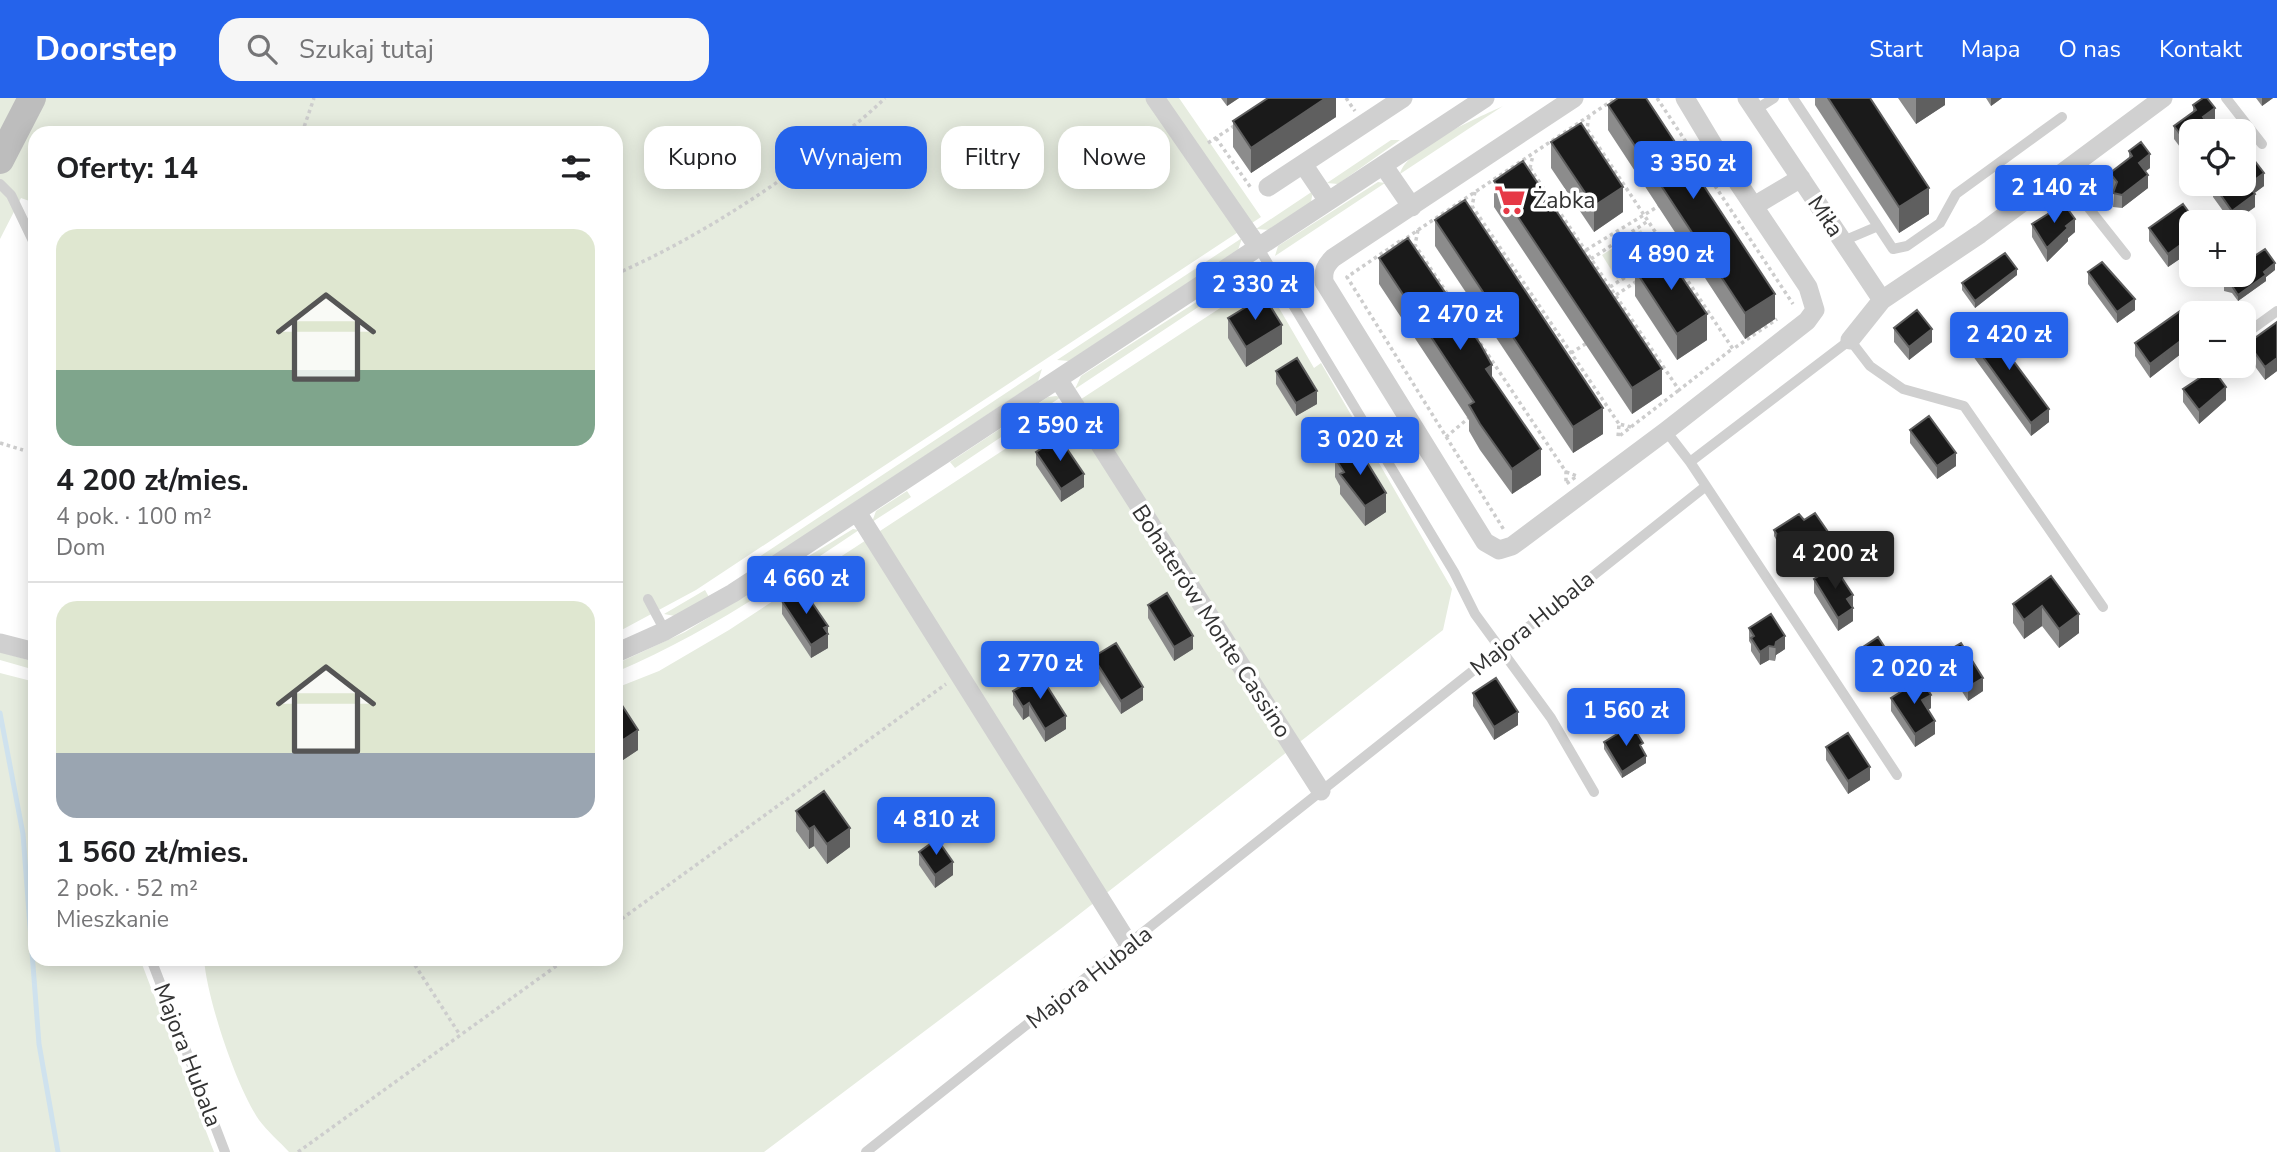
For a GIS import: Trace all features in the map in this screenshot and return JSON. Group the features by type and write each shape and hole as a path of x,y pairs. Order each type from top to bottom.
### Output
{"main road":[{"path":"0,160 32,98"}],"street":[{"path":"1155,98 1258,247"},
{"path":"1268,187 1403,98"},
{"path":"623,650 665,631 733,593 1485,98"},
{"path":"1574,98 1332,258 1326,265 1324,282 1485,542 1499,550 1512,546 1666,431 1807,321 1815,310 1808,287 1685,98"},
{"path":"1850,340 1882,300 1980,234 2164,98"},
{"name":"Miła","path":"1751,104 1882,300"},
{"path":"1303,164 1328,201"},
{"path":"1383,165 1412,206"},
{"path":"1754,206 1801,178"},
{"name":"Bohaterów Monte Cassino","path":"1058,379 1321,791"},
{"path":"857,512 1130,946"},
{"path":"0,643 28,650"}],"lane":[{"path":"1751,104 1774,98"},
{"path":"1793,98 1893,249 1907,246 1940,223 1956,194 2062,117"},
{"path":"2226,98 2262,144"},
{"path":"2061,173 2126,255"},
{"path":"0,184 11,195 28,230"},
{"path":"1843,241 1876,227"},
{"path":"1258,247 1447,560 1475,614 1551,718 1594,792"},
{"path":"2256,326 2277,311"},
{"path":"1690,462 1850,340 1870,366 1903,389 1965,406 2103,607"},
{"path":"1666,431 1690,462 1897,775"},
{"name":"Majora Hubala","path":"866,1152 1130,946 1706,486"},
{"path":"648,599 665,631"},
{"name":"Majora Hubala","path":"154,966 225,1152"}],"path":[{"path":"304,126 314,98"},
{"path":"623,271 674,248 761,195 866,117 885,98"},
{"path":"1515,523 1504,531 1347,277 1616,98"},
{"path":"1459,202 1472,206 1619,424 1618,437 1732,349 1795,306 1657,98"},
{"path":"1589,116 1587,129 1732,349"},
{"path":"1207,143 1247,118"},
{"path":"1573,127 1587,129"},
{"path":"1216,138 1254,193 1268,187"},
{"path":"1530,168 1533,153"},
{"path":"1517,164 1530,168 1679,390"},
{"path":"1698,176 1706,172"},
{"path":"1472,206 1475,192"},
{"path":"1586,250 1664,202"},
{"path":"1591,259 1648,221"},
{"path":"1415,245 1418,230"},
{"path":"1400,242 1415,245 1566,472 1566,484"},
{"path":"1656,257 1667,250"},
{"path":"1661,265 1672,257"},
{"path":"1610,287 1644,265"},
{"path":"1616,295 1638,280"},
{"path":"1522,293 1527,289"},
{"path":"1470,327 1489,312"},
{"path":"1619,317 1627,312"},
{"path":"1571,353 1591,340"},
{"path":"1504,396 1511,389"},
{"path":"1446,437 1460,422 1476,414"},
{"path":"1619,424 1631,427"},
{"path":"0,443 23,450"},
{"path":"1556,492 1577,476 1566,472"},
{"path":"623,918 959,674"},
{"path":"416,966 460,1035"},
{"path":"298,1152 556,966"}],"shaded area":[{"path":"0,98 1179,98 1261,217 696,590 623,629 623,126 28,126 28,200 21,198 0,239"},
{"path":"1503,106 1400,174 1405,164 1429,144"},
{"path":"1391,140 1400,140 1338,184 1327,183"},
{"path":"1378,182 1385,183 1275,256 1278,246"},
{"path":"1313,191 1311,202 1270,230 1256,229"},
{"path":"1641,230 1656,254 1617,279 1602,255"},
{"path":"1242,238 1238,250 1069,361 1057,360"},
{"path":"1254,265 1260,266 1075,389 1081,376"},
{"path":"1240,295 1275,301 1314,368 1321,363 1452,589 1443,630 1063,927 764,1152 289,1152 259,1120 241,1086 224,1042 205,966 623,966 623,685 659,671 729,630"},
{"path":"1042,369 1038,381 754,569 750,563"},
{"path":"1048,397 1061,397 955,468 950,462"},
{"path":"907,491 911,497 872,522 876,511"},
{"path":"853,529 859,530 740,607 680,642 623,669 623,661 685,632"},
{"path":"705,590 709,597 675,616 664,614"},
{"path":"0,652 28,660 28,668 0,660"},
{"path":"0,673 28,680 28,966 143,966 214,1152 0,1152"}],"building":[{"path":"1268,98 1326,98 1251,148 1233,121"},
{"path":"1618,98 1646,98 1775,294 1745,313 1608,105"},
{"path":"1828,98 1870,98 1929,188 1899,207"},
{"path":"2207,98 2215,108 2203,117 2204,119 2184,119 2196,110 2193,105"},
{"path":"1581,123 1623,187 1594,206 1551,142"},
{"path":"2141,142 2150,154 2139,163 2148,175 2122,195 2113,193 2117,182 2110,173 2132,156 2129,151"},
{"path":"1523,161 1662,369 1632,388 1494,181"},
{"path":"2256,163 2264,173 2256,179"},
{"path":"2221,196 2252,196 2233,210"},
{"path":"1465,200 1603,408 1573,427 1435,220"},
{"path":"2064,204 2075,219 2047,248 2032,224"},
{"path":"2183,204 2187,210 2179,210 2179,246 2168,254 2149,228"},
{"path":"1408,238 1481,345 1492,365 1486,369 1541,449 1512,469 1469,405 1474,402 1379,258"},
{"path":"2265,249 2275,263 2256,282 2256,255"},
{"path":"1664,251 1707,314 1677,334 1635,270"},
{"path":"2005,253 2017,269 1975,301 1962,283"},
{"path":"2102,262 2135,299 2117,312 2088,272"},
{"path":"2233,287 2249,287 2238,295"},
{"path":"1264,296 1282,325 1246,347 1228,318"},
{"path":"1917,310 1932,329 1909,347 1894,328"},
{"path":"2179,312 2179,342 2150,364 2135,343"},
{"path":"2277,322 2277,358 2265,367 2256,354 2256,337"},
{"path":"1991,323 2016,357 2012,359 2049,409 2031,423 1970,339"},
{"path":"1297,358 1317,391 1296,403 1276,371"},
{"path":"2200,378 2220,378 2226,387 2199,410 2183,389"},
{"path":"1929,416 1956,453 1937,466 1910,430"},
{"path":"1059,437 1084,474 1061,489 1036,452"},
{"path":"1353,446 1362,461 1365,459 1386,493 1365,506 1340,474 1344,472 1335,458"},
{"path":"1815,513 1828,532 1810,543 1816,553 1797,565 1774,530 1799,514 1804,520"},
{"path":"1834,566 1853,595 1847,599 1853,608 1838,618 1814,579"},
{"path":"2051,576 2079,614 2059,629 2042,606 2024,620 2013,604"},
{"path":"802,588 828,626 824,628 828,634 811,645 782,601"},
{"path":"1167,593 1193,636 1174,647 1148,605"},
{"path":"1771,614 1785,636 1776,642 1775,647 1769,646 1760,652 1751,638 1754,636 1749,628"},
{"path":"1878,637 1895,663 1875,677 1857,651"},
{"path":"1116,643 1143,687 1121,701 1093,657"},
{"path":"1961,643 1983,678 1968,687 1946,652"},
{"path":"1040,675 1066,716 1045,729 1029,703 1023,707 1013,691"},
{"path":"1496,678 1518,712 1494,727 1473,693"},
{"path":"1921,679 1931,695 1922,700 1935,721 1915,734 1891,698"},
{"path":"623,707 638,730 623,740"},
{"path":"1632,725 1643,743 1640,745 1646,756 1622,772 1604,742"},
{"path":"1848,733 1870,767 1848,781 1826,747"},
{"path":"824,791 850,828 827,844 814,826 809,829 796,811"},
{"path":"937,839 953,862 935,875 919,852"}],"waterway":[{"path":"0,713 23,834 28,900"},
{"path":"33,966 39,1044 58,1152"}],"place":[{"name":"Żabka","path":"1510,200"}]}
